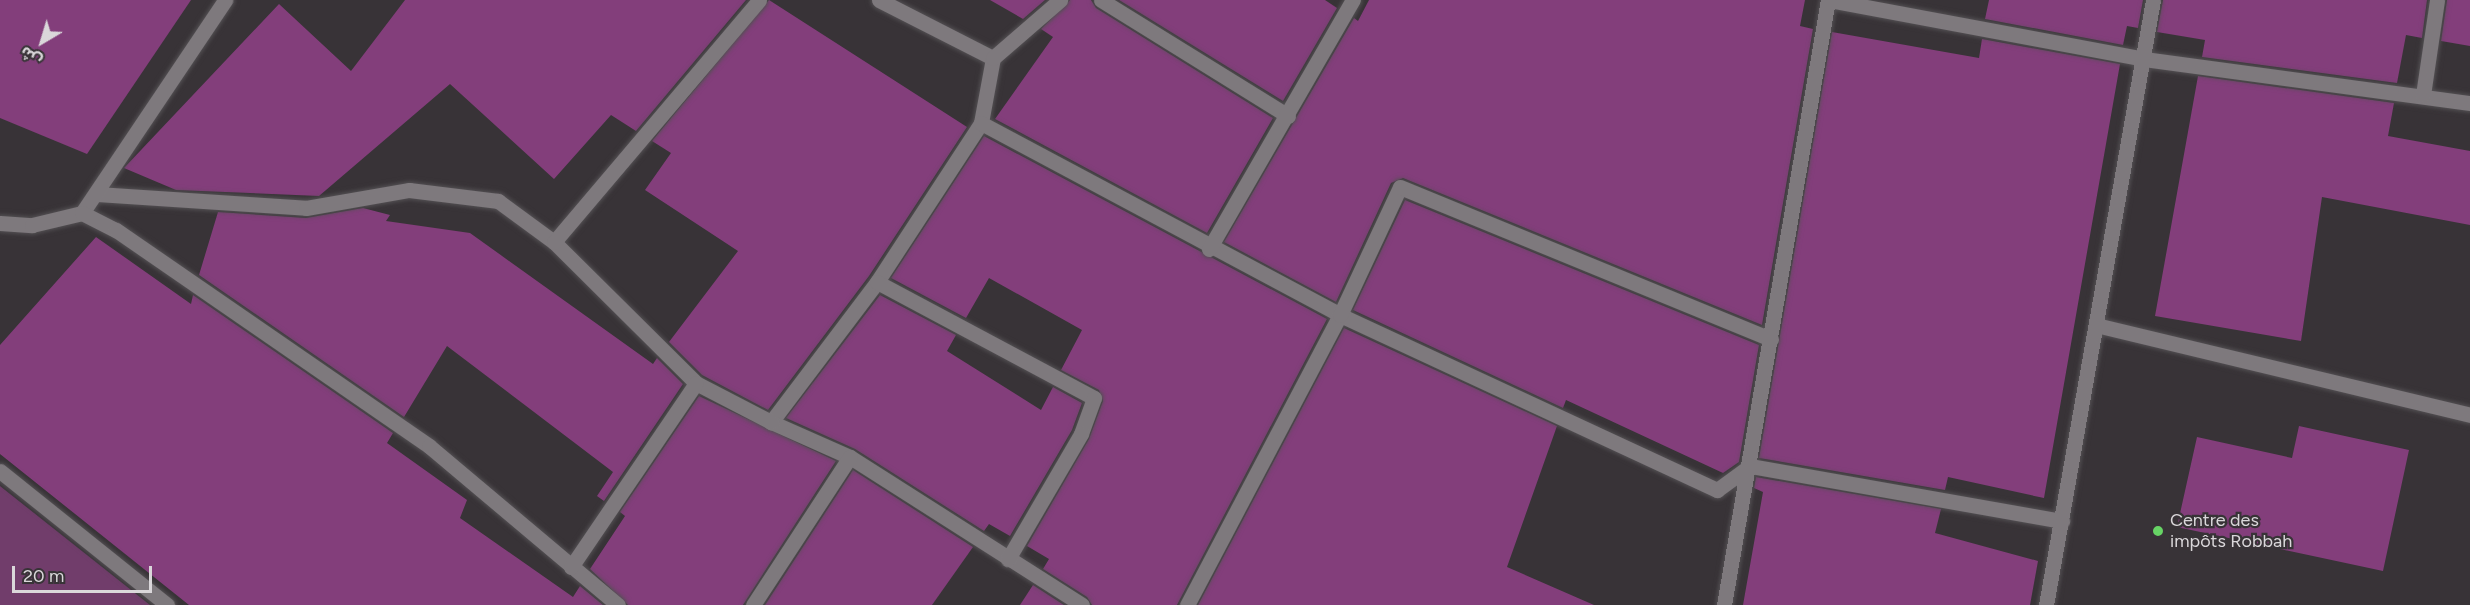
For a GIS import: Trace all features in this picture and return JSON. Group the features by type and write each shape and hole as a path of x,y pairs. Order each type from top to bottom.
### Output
{"street":[{"path":"0,222 32,225 82,213 97,194 225,0"},
{"path":"554,242 759,0"},
{"path":"879,0 993,58"},
{"path":"771,422 877,282 981,123 993,58 1060,0"},
{"path":"1101,0 1288,116"},
{"path":"1209,249 1288,116 1353,0"},
{"path":"1724,605 1750,466 1829,0 2144,58 2470,103"},
{"path":"2046,605 2153,0"},
{"path":"2423,95 2436,0"},
{"path":"981,123 1209,249 1340,315 1717,490 1750,466 2062,521"},
{"path":"1187,605 1340,315 1400,187 1771,339"},
{"path":"97,194 306,208 409,190 498,201 554,242 696,383 771,422 850,458 1082,605"},
{"path":"82,213 116,230 429,446 613,604"},
{"path":"877,282 1094,398 1082,434 1008,559"},
{"path":"2096,325 2470,415"},
{"path":"571,567 696,383"},
{"path":"753,605 850,458"},
{"path":"0,471 167,605"}],"shaded area":[{"path":"0,486 150,605 0,605"}],"building":[{"path":"0,0 191,0 87,154 0,118"},
{"path":"405,0 746,0 636,131 611,115 554,179 450,84 319,196 176,190 124,168 279,4 351,71"},
{"path":"769,0 967,127 869,276 768,410 702,375 669,342 738,251 645,190 671,153 652,141"},
{"path":"990,0 1045,0 1023,19"},
{"path":"1070,0 1091,0 1096,8 1273,118 1207,233 995,119 1053,37 1041,29"},
{"path":"1119,0 1325,0 1337,8 1283,101"},
{"path":"1369,0 1805,0 1800,26 1813,29 1762,325 1403,178 1391,183 1336,302 1224,242 1354,18 1358,21"},
{"path":"1989,0 2143,0 2138,28 2127,26 2123,45 1985,19"},
{"path":"2163,0 2427,0 2422,38 2406,35 2397,83 2202,57 2205,40 2157,32"},
{"path":"2447,0 2470,0 2470,46 2441,41"},
{"path":"1832,32 1979,58 1982,39 2120,64 2044,498 1948,477 1945,490 1759,458"},
{"path":"2198,76 2394,103 2388,136 2470,151 2470,225 2322,197 2301,341 2155,316"},
{"path":"984,136 1327,319 1177,605 1092,605 1087,597 1043,569 1049,559 1027,546 1089,439 1103,401 1099,390 1061,370 1082,330 989,278 966,318 891,278"},
{"path":"1405,200 1759,345 1739,462 1723,473 1566,400 1563,408 1353,310"},
{"path":"363,208 390,215 386,221 470,233 653,364 657,358 683,384 604,501 597,496 613,472 447,346 404,417 199,275 218,212 306,218"},
{"path":"96,237 191,304 193,295 393,433 387,443 467,500 460,518 573,597 580,586 603,605 189,605 0,454 0,345"},
{"path":"880,295 956,335 947,351 1041,410 1053,387 1082,403 1072,430 1010,536 989,524 984,531 855,449 786,418"},
{"path":"1344,328 1557,426 1507,567 1594,605 1198,605"},
{"path":"699,396 836,461 743,605 628,605 590,569 625,516 620,512"},
{"path":"2299,426 2409,450 2383,571 2177,527 2197,437 2292,458"},
{"path":"853,470 973,547 932,605 765,605"},
{"path":"1756,477 1941,509 1935,533 2038,561 2030,605 1743,605 1763,492 1754,488"},
{"path":"1033,585 1064,605 1020,605"}],"place":[{"name":"Centre des impôts Robbah","path":"2158,531"}]}
